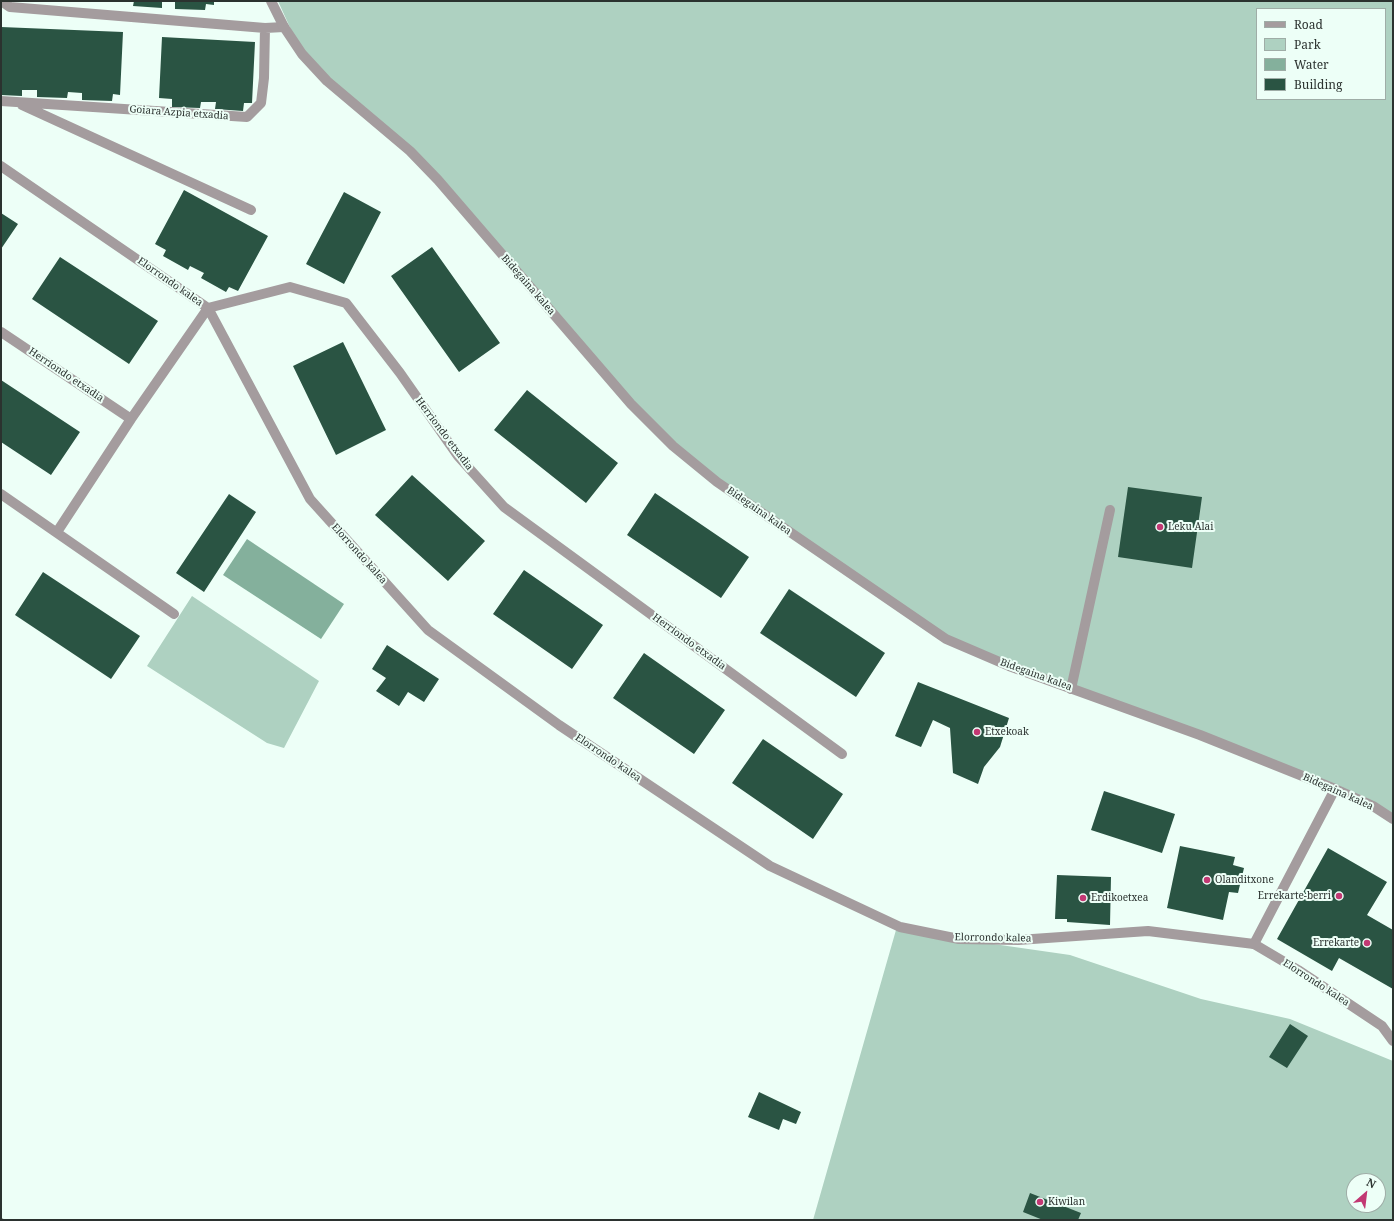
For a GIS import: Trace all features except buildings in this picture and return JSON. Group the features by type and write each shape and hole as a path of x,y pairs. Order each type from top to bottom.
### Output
{"street":[{"path":"1,1 10,7 265,28 284,27"},
{"name":"Bidegaina kalea","path":"271,1 284,27 302,54 327,81 410,151 438,180 631,404 673,446 717,482 946,639 1009,666 1200,735 1335,789 1373,806 1393,819"},
{"name":"Goiara Azpia etxadia","path":"1,101 247,117 261,103 264,78 265,28"},
{"name":"Goiara Azpia etxadia","path":"16,102 252,210"},
{"name":"Elorrondo kalea","path":"1,166 208,308 310,500 428,630 559,725 770,866 900,927 959,939 1018,940 1148,931 1254,944 1298,970 1382,1026 1393,1041"},
{"name":"Herriondo etxadia","path":"208,308 290,287 346,303 400,373 458,456 504,507 842,754"},
{"path":"58,532 131,419 208,308"},
{"name":"Herriondo etxadia","path":"1,332 131,419"},
{"path":"1,494 58,532 174,614"},
{"path":"1071,688 1110,510"},
{"path":"1254,944 1335,789"}],"green space":[{"path":"278,1 1393,1 1393,819 1373,806 946,639 717,482 631,404 438,180 302,54"},
{"path":"192,596 319,681 284,748 267,743 147,666"},
{"path":"896,930 1070,955 1201,999 1290,1019 1393,1061 1393,1220 813,1220"}],"water":[{"path":"247,539 344,604 321,639 223,575"}],"place":[{"name":"Leku Alai","path":"1160,527"},
{"name":"Etxekoak","path":"977,732"},
{"name":"Olanditxone","path":"1207,880"},
{"name":"Errekarte-berri","path":"1339,896"},
{"name":"Erdikoetxea","path":"1083,898"},
{"name":"Errekarte","path":"1367,943"},
{"name":"Kiwilan","path":"1040,1202"}]}
